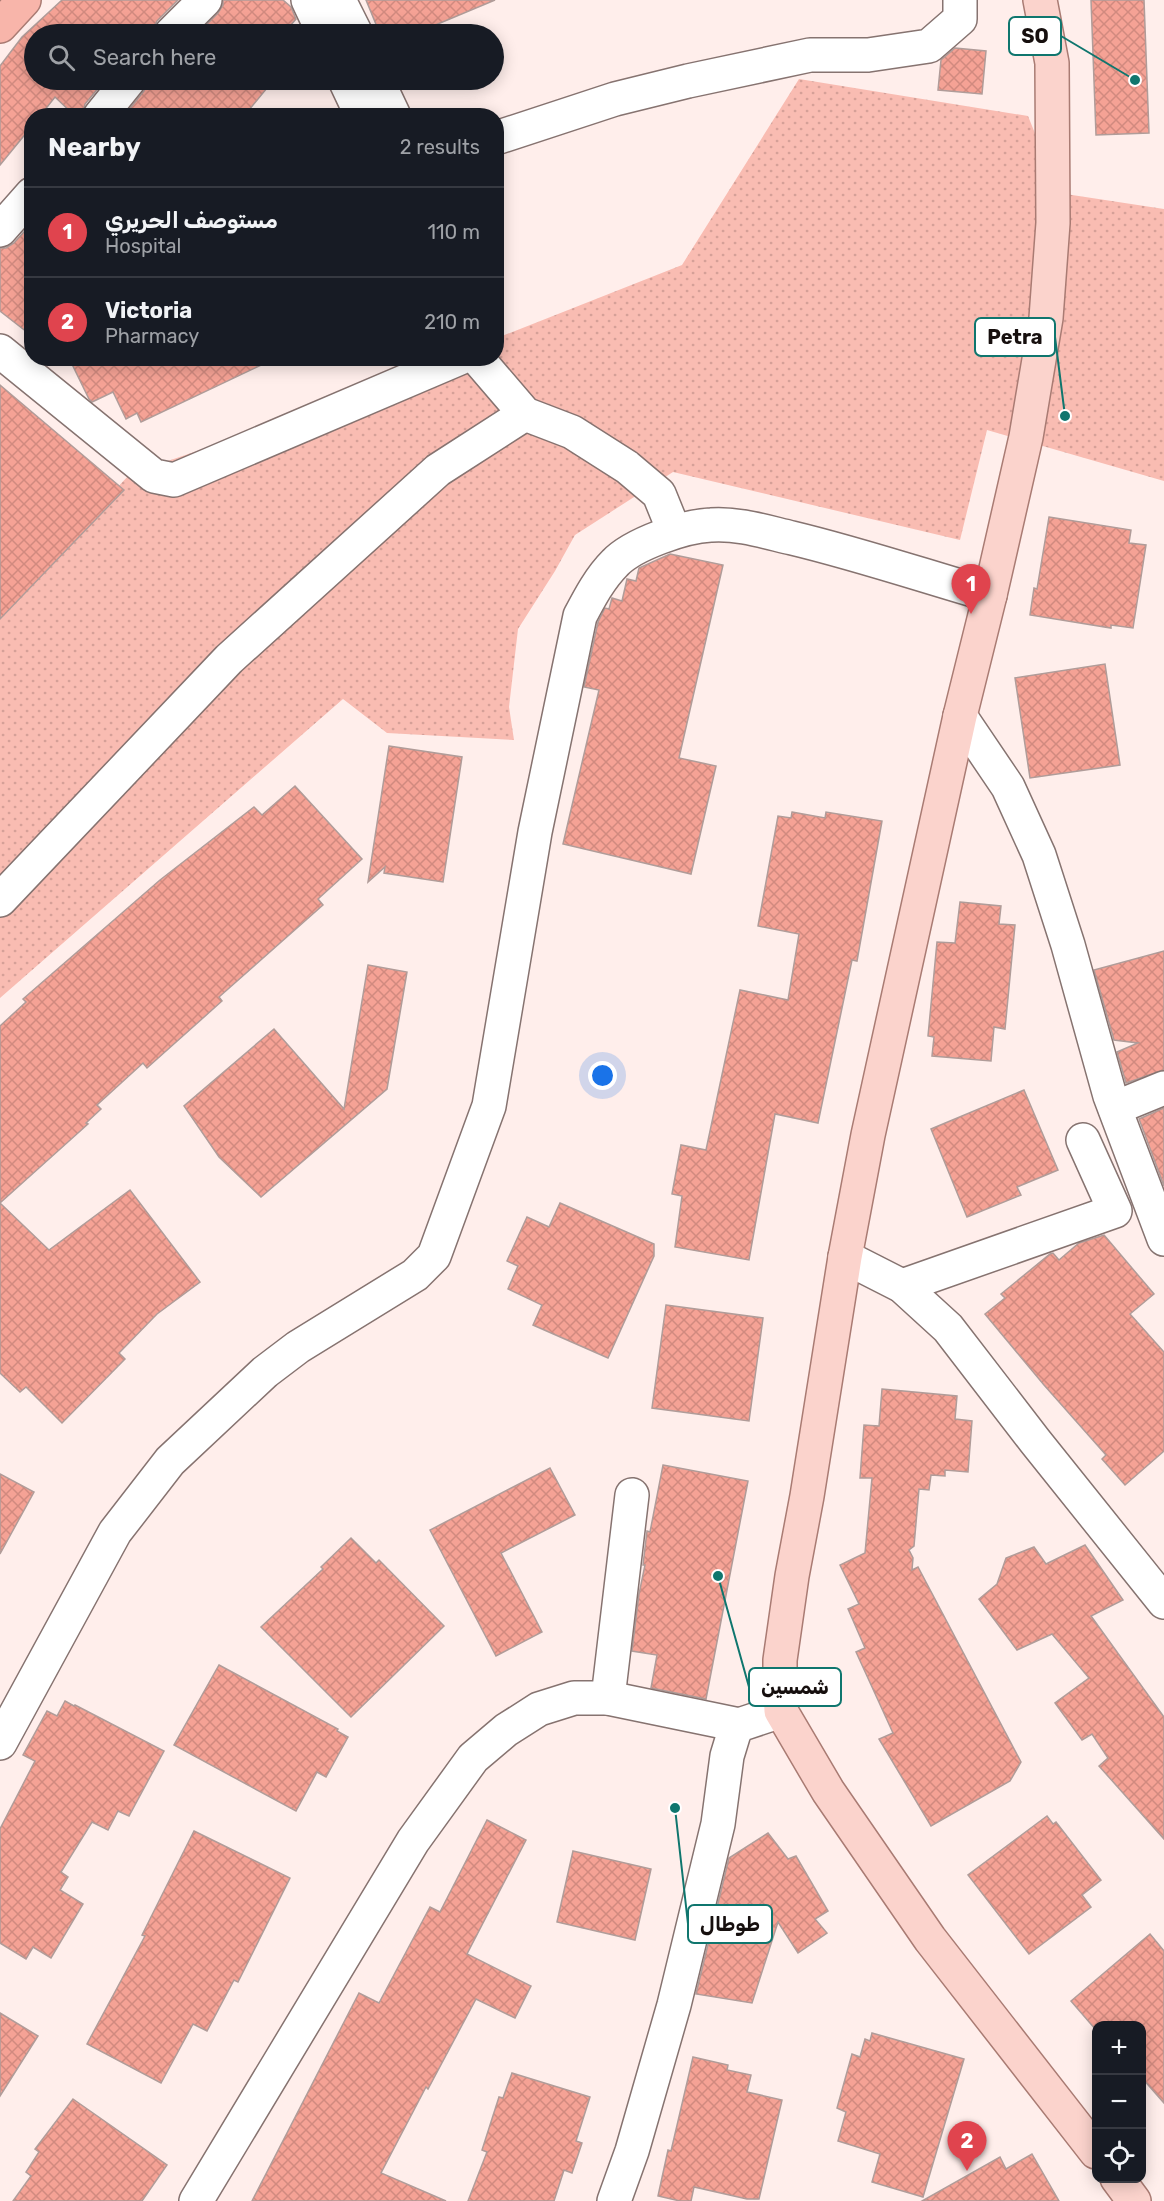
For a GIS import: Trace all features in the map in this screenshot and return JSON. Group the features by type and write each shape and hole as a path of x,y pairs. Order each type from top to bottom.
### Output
{"highway":[{"path":"0,26 24,0"}],"main road":[{"path":"1040,0 1052,63 1053,223 1046,318 1026,436 960,716 868,1135 845,1257 789,1597 780,1660 781,1711 828,1791 930,1939 1092,2147"},
{"path":"1121,2183 1134,2201"}],"street":[{"path":"181,24 205,0"},
{"path":"308,0 319,24"},
{"path":"339,0 351,24"},
{"path":"504,135 615,99 710,76 810,55 868,55 929,46 960,19 960,0"},
{"path":"106,108 121,90"},
{"path":"350,90 358,108"},
{"path":"382,90 390,108"},
{"path":"0,230 24,203"},
{"path":"0,351 154,476 174,480 441,366"},
{"path":"484,366 525,414 572,432 627,467 659,494 674,531"},
{"path":"0,900 230,659 438,470 525,414"},
{"path":"0,1743 115,1532 170,1461 265,1372 298,1347 415,1275 434,1256 489,1106 535,832 580,616 594,589 616,561 644,544 674,531 712,525 749,528 814,543 990,595"},
{"path":"960,716 1008,788 1039,855 1068,945 1114,1108 1164,1239"},
{"path":"1114,1108 1164,1088"},
{"path":"902,1286 1115,1211 1083,1140"},
{"path":"845,1257 902,1286 948,1328 1164,1602"},
{"path":"608,1698 632,1495"},
{"path":"195,2201 413,1841 473,1758 506,1730 539,1709 574,1698 608,1698 739,1725 781,1711"},
{"path":"614,2201 632,2151 672,2015 718,1824 727,1756 739,1725"}],"shaded area":[{"path":"799,79 1028,116 1059,193 1164,209 1164,481 987,430 960,540 673,472 575,535 518,629 509,707 514,740 387,733 343,699 0,998 0,612 130,474 290,419 469,366 504,366 504,335 682,265"}],"building":[{"path":"62,0 178,0 156,24 36,24"},
{"path":"223,0 283,0 291,7 296,19 292,24 207,24 223,5"},
{"path":"366,0 495,0 438,24 376,24"},
{"path":"1091,0 1144,0 1149,133 1096,135"},
{"path":"24,35 24,90 97,90 84,108 67,108 55,97 46,108 24,108 24,136 0,165 0,66"},
{"path":"955,48 986,51 982,94 938,90 941,60"},
{"path":"265,90 251,108 130,108 144,91"},
{"path":"24,232 24,330 0,311 0,248 6,248"},
{"path":"73,366 259,366 141,422 137,413 126,419 113,392 92,402"},
{"path":"0,385 124,490 0,619"},
{"path":"1049,517 1131,530 1129,543 1146,545 1133,628 1111,625 1111,628 1030,615 1034,588 1037,589"},
{"path":"670,554 723,565 679,758 716,766 691,874 563,844 599,690 584,687 598,622 605,608 609,609 612,598 622,601 627,579 636,581 639,568"},
{"path":"1105,664 1120,765 1030,778 1015,678"},
{"path":"389,746 462,757 443,882 384,873 385,867 368,882"},
{"path":"295,786 362,859 318,899 323,905 219,997 222,1001 147,1068 143,1063 97,1105 101,1109 86,1123 88,1124 0,1203 0,1026 26,1002 23,999 160,880 254,807 262,815"},
{"path":"792,812 825,818 826,812 882,821 857,961 852,960 818,1123 775,1114 749,1260 675,1247 682,1196 672,1194 681,1145 706,1150 740,990 788,1000 799,934 758,926 778,816 791,818"},
{"path":"960,902 1001,906 999,924 1015,925 1005,1029 994,1027 991,1061 932,1056 934,1037 928,1036 937,942 955,943"},
{"path":"1164,951 1164,1070 1126,1083 1117,1052 1138,1043 1114,1040 1094,970"},
{"path":"368,965 407,972 387,1089 261,1197 219,1157 184,1106 274,1029 344,1109"},
{"path":"1024,1090 1058,1170 1017,1187 1021,1195 967,1217 931,1129"},
{"path":"1164,1108 1164,1186 1139,1119"},
{"path":"130,1190 200,1282 157,1314 119,1353 125,1359 62,1423 26,1387 20,1392 0,1373 0,1203 49,1250"},
{"path":"560,1203 654,1244 654,1256 608,1358 533,1325 542,1305 508,1289 518,1266 507,1261 527,1217 549,1227"},
{"path":"1104,1235 1154,1294 1130,1314 1164,1352 1164,1451 1125,1485 1102,1459 1106,1455 985,1314 1005,1298 1001,1294 1050,1254 1053,1253 1059,1260 1079,1243"},
{"path":"666,1305 763,1318 749,1421 652,1408"},
{"path":"882,1389 957,1396 955,1419 972,1421 968,1472 945,1470 945,1476 931,1475 929,1490 919,1489 914,1546 909,1550 913,1558 912,1570 918,1567 1021,1762 1010,1781 931,1826 879,1739 893,1733 856,1652 865,1648 848,1609 859,1604 840,1565 865,1553 872,1478 860,1478 864,1425 879,1426"},
{"path":"663,1465 748,1481 706,1699 651,1688 657,1655 632,1651 645,1565 643,1565 647,1531 650,1532"},
{"path":"550,1468 575,1515 501,1553 542,1632 496,1656 430,1530"},
{"path":"0,1474 34,1492 0,1554"},
{"path":"351,1538 376,1563 379,1560 444,1626 351,1717 261,1627 323,1569 321,1567"},
{"path":"1085,1545 1123,1600 1091,1616 1164,1717 1164,1839 1099,1766 1108,1758 1092,1734 1082,1740 1055,1703 1089,1678 1052,1634 1017,1650 979,1599 997,1584 1006,1558 1034,1547 1046,1564"},
{"path":"219,1665 338,1729 337,1731 348,1737 326,1777 317,1772 296,1811 174,1745"},
{"path":"65,1701 164,1751 129,1816 118,1811 108,1830 92,1822 61,1872 68,1877 60,1890 83,1904 51,1958 33,1947 26,1959 0,1943 0,1829 35,1761 23,1755 47,1711 57,1716"},
{"path":"1047,1816 1053,1824 1056,1822 1101,1880 1082,1895 1091,1907 1029,1954 968,1875"},
{"path":"487,1820 526,1840 467,1954 531,1986 515,2018 476,1999 381,2173 446,2201 252,2201 359,1993 379,2003 430,1907 440,1912"},
{"path":"194,1831 290,1878 238,1982 234,1980 207,2031 193,2024 161,2083 87,2044 145,1936 142,1935"},
{"path":"768,1833 788,1859 796,1856 828,1911 815,1919 827,1933 798,1953 778,1922 752,2003 696,1994 729,1858"},
{"path":"573,1851 651,1869 635,1940 557,1922"},
{"path":"1150,1934 1164,1951 1164,2103 1146,2083 1146,2021 1092,2021 1092,2025 1071,2001"},
{"path":"0,2013 38,2036 0,2096"},
{"path":"872,2033 964,2059 923,2197 872,2182 880,2154 838,2141 846,2112 837,2108 852,2054 860,2057 865,2039 870,2041"},
{"path":"693,2057 728,2065 727,2070 751,2075 747,2092 782,2100 759,2199 747,2199 694,2187 691,2201 658,2196"},
{"path":"512,2073 590,2097 576,2141 582,2143 572,2173 564,2170 554,2201 468,2201 487,2152 482,2150 499,2097 503,2098"},
{"path":"73,2099 167,2165 142,2201 13,2201 31,2176 26,2172 39,2152 35,2149"},
{"path":"1032,2154 1059,2201 922,2201 1000,2157 1006,2169"}],"place":[{"name":"SO","path":"1135,80"},
{"name":"Petra","path":"1065,416"},
{"name":"مستوصف الحريري","path":"971,614"},
{"name":"شمسين","path":"718,1576"},
{"name":"طوطال","path":"675,1808"},
{"name":"Victoria","path":"967,2171"}]}
